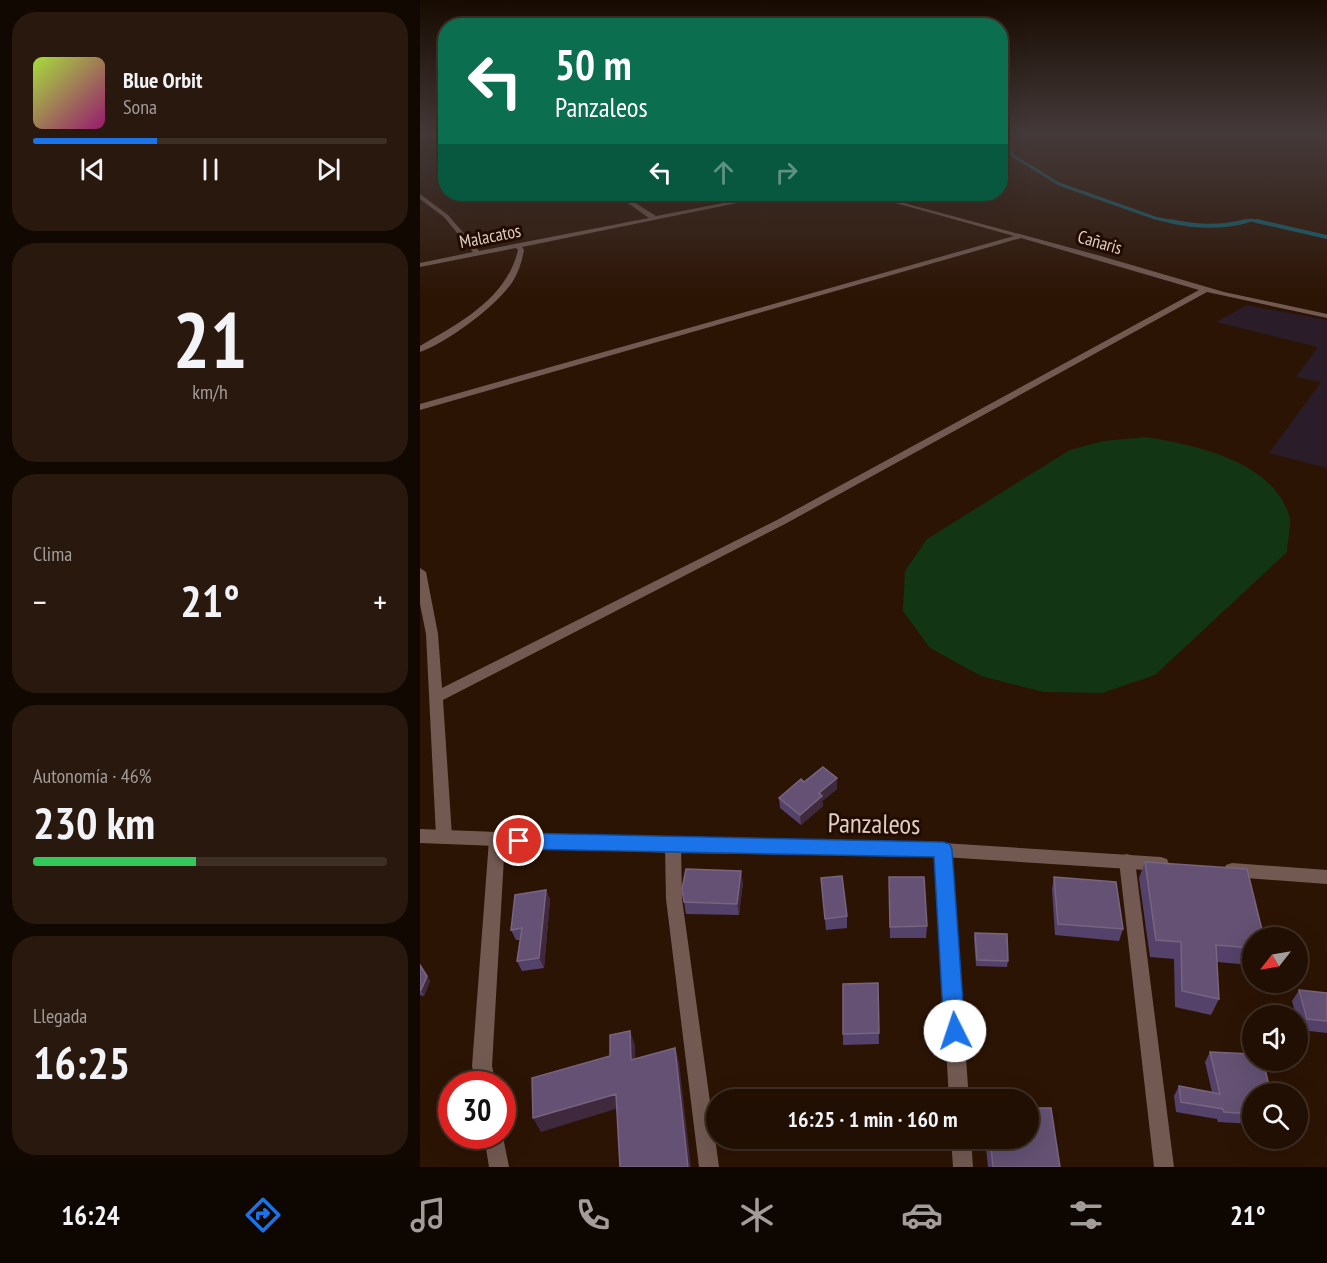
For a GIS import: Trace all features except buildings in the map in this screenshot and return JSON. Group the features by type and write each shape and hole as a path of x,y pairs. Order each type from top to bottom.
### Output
{"street":[{"path":"420,196 446,216 478,254"},
{"path":"628,201 654,218"},
{"name":"Malacatos","path":"420,265 742,201"},
{"name":"Cañaris","path":"892,201 1206,289 1327,316"},
{"path":"420,407 1021,236"},
{"path":"420,349 462,325 495,296 517,264 521,250 518,246"},
{"path":"436,697 781,522 1206,289"},
{"path":"420,572 432,634 444,836"},
{"name":"Panzaleos","path":"420,836 674,846 943,850 1174,865"},
{"path":"483,1071 492,886 497,840"},
{"path":"674,846 674,898 709,1167"},
{"path":"943,850 958,1089"},
{"path":"1127,861 1164,1167"},
{"path":"1210,868 1327,877"},
{"path":"496,1149 499,1167"},
{"path":"962,1149 963,1167"}],"shaded area":[{"path":"1247,305 1327,320 1327,468 1269,453 1321,382 1296,377 1318,347 1216,322"}],"green space":[{"path":"1146,437 1187,445 1230,459 1266,481 1280,496 1289,515 1287,552 1155,675 1102,693 1044,692 981,676 930,648 903,611 905,571 927,539 1070,450 1104,441"}],"waterway":[{"path":"1069,187 1155,218 1177,223"},
{"path":"1240,223 1251,220 1264,223"},
{"path":"1170,221 1208,226 1246,221"},
{"path":"1257,221 1327,237"}],"route":[{"path":"519,841 943,850 955,1031"}]}
